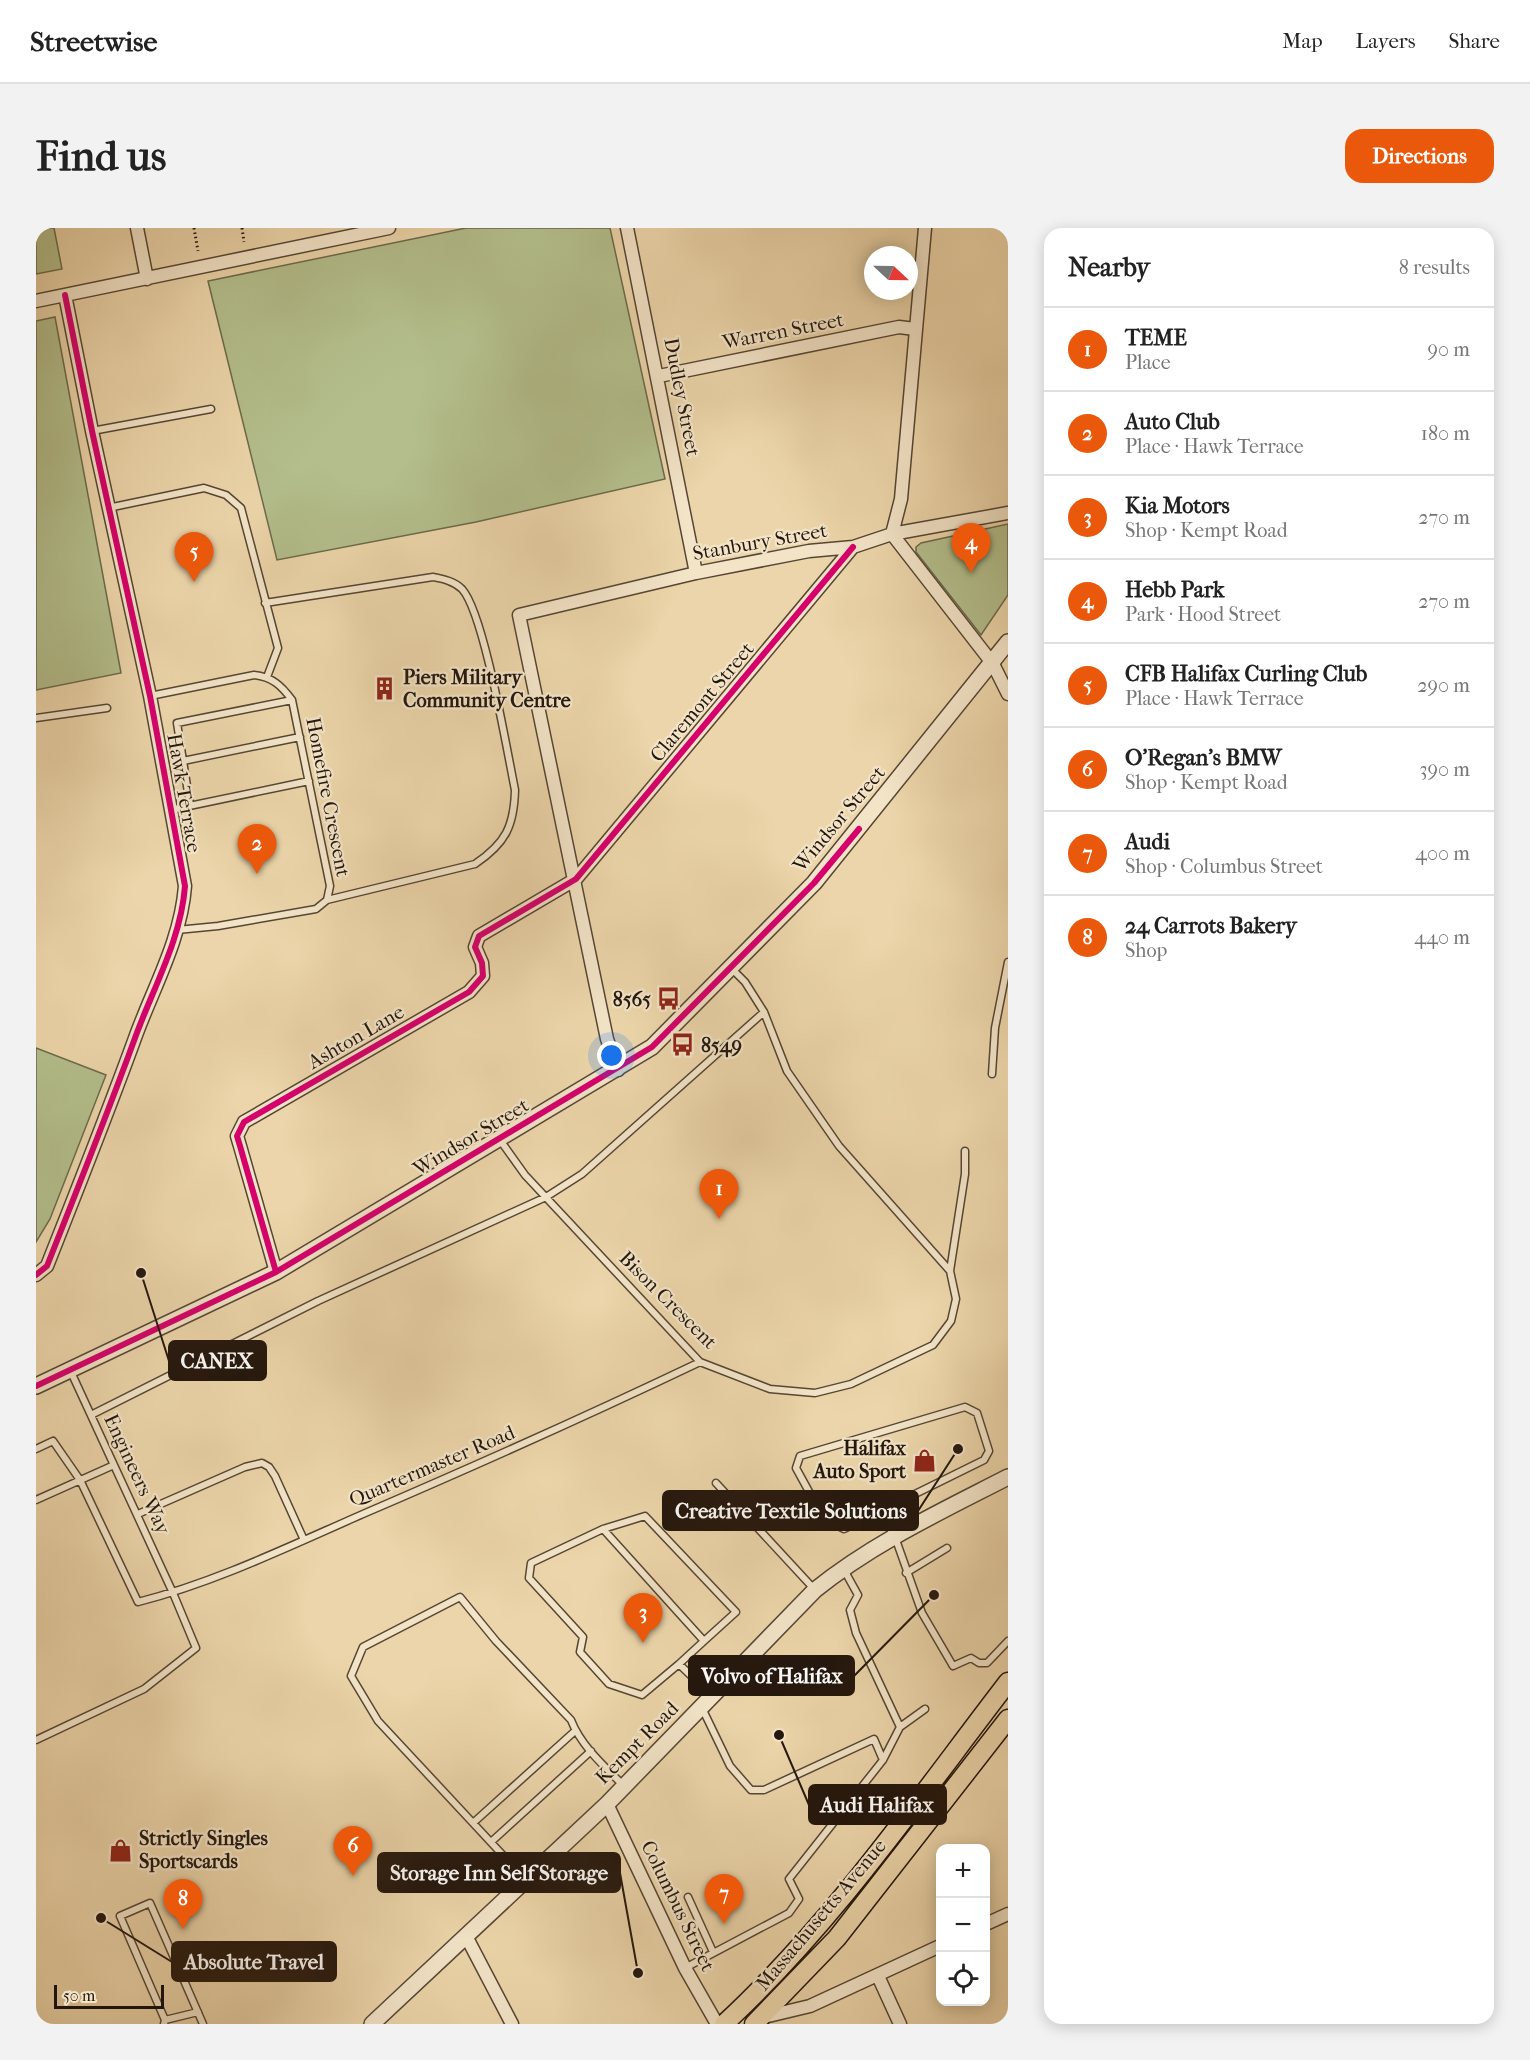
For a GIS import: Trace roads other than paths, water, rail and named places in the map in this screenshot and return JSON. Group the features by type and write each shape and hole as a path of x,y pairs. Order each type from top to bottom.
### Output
{"main road":[{"name":"Massachusetts Avenue","path":"724,2024 764,1987 826,1919 1008,1682"},
{"name":"Massachusetts Avenue","path":"759,2020 837,1938 1008,1719"}],"street":[{"path":"137,228 147,279"},
{"path":"36,301 389,228"},
{"name":"Dudley Street","path":"627,228 696,573"},
{"path":"925,228 901,499 892,534 993,664 1008,694"},
{"name":"Hawk Terrace","path":"36,1275 46,1266 120,1085 177,930 185,886 150,696 108,508 65,295"},
{"name":"Warren Street","path":"658,376 899,327 915,329"},
{"name":"Stanbury Street","path":"576,879 519,615 696,573 809,551 853,547 892,534 1008,513"},
{"name":"Claremont Street","path":"576,879 853,547"},
{"name":"Windsor Street","path":"36,1386 276,1272 618,1070 652,1047 814,883 993,664 1008,642"},
{"path":"576,879 607,1039 618,1070"},
{"name":"Ashton Lane","path":"276,1272 237,1136 244,1122 469,992 483,976 482,963 475,947 479,936 576,879"},
{"name":"Kempt Road","path":"372,2024 607,1804 815,1590 843,1568 895,1537 1008,1477"},
{"name":"Columbus Street","path":"607,1804 685,1968 717,2024"},
{"path":"990,1922 1008,1914"},
{"path":"466,1936 512,2024"},
{"path":"759,2020 810,2006 936,1948"},
{"path":"878,1976 900,2024"}],"lane":[{"path":"92,431 211,409"},
{"path":"108,508 204,488 226,495 241,508 278,648 267,677 254,675 150,696"},
{"path":"265,603 433,577 448,580 462,589 478,624 515,789 514,809 508,832 496,850 475,864 327,900"},
{"name":"Homefire Crescent","path":"177,930 293,914 316,909 327,900 330,886 292,700 280,685 267,677"},
{"path":"190,805 177,723 292,700"},
{"path":"36,718 107,708"},
{"path":"183,761 300,737"},
{"path":"170,810 309,781"},
{"path":"992,1074 995,1028 1008,962"},
{"path":"731,968 745,982 764,1012 787,1071 839,1146 950,1271"},
{"path":"91,1415 318,1301 546,1197 582,1174 764,1012"},
{"name":"Bison Crescent","path":"500,1139 525,1175 700,1362 770,1389 815,1393 851,1384 933,1345 951,1321 956,1299 950,1271"},
{"path":"950,1271 965,1174 964,1151"},
{"name":"Quartermaster Road","path":"80,1480 138,1602 174,1593 304,1540 552,1432 700,1362"},
{"name":"Engineers Way","path":"36,1740 144,1689 196,1647 174,1593 70,1370"},
{"path":"965,1407 977,1413 989,1451 984,1460 881,1513 844,1529 824,1519 796,1468 801,1456 965,1407"},
{"path":"36,1449 53,1441 80,1480"},
{"path":"138,1514 245,1467 262,1463 270,1467 275,1476 304,1540"},
{"path":"36,1500 114,1465"},
{"path":"716,1483 815,1590"},
{"path":"881,1513 895,1537 922,1613 953,1666 971,1658 979,1663 987,1663 1008,1641"},
{"path":"645,1516 736,1612 704,1641 642,1695 609,1684 579,1652 583,1637 528,1578 531,1563 603,1529 645,1516"},
{"path":"603,1529 704,1641"},
{"path":"906,1573 947,1548"},
{"path":"843,1568 858,1595 850,1610 856,1634 900,1727"},
{"path":"526,1880 378,1721 351,1676 363,1647 460,1597 496,1641 572,1720 575,1731 591,1751 625,1786"},
{"path":"680,1664 707,1702 729,1766 751,1790 764,1790 874,1739 883,1760"},
{"path":"685,1968 789,1912 799,1899 789,1879 883,1760 900,1727 925,1709"},
{"path":"473,1823 575,1731"},
{"path":"491,1842 591,1751"},
{"path":"688,1897 713,1952"},
{"path":"198,2012 164,2022 120,1916 150,1903 198,2012 203,2024"}],"place":[{"name":"Hebb Park","path":"971,573"},
{"name":"CFB Halifax Curling Club","path":"194,582"},
{"name":"Piers Military Community Centre","path":"385,689"},
{"name":"Auto Club","path":"257,874"},
{"name":"8565","path":"669,999"},
{"name":"8549","path":"683,1045"},
{"name":"TEME","path":"719,1219"},
{"name":"CANEX","path":"141,1273"},
{"name":"Creative Textile Solutions","path":"958,1449"},
{"name":"Halifax Auto Sport","path":"924,1460"},
{"name":"Volvo of Halifax","path":"934,1595"},
{"name":"Kia Motors","path":"643,1643"},
{"name":"Audi Halifax","path":"779,1735"},
{"name":"Strictly Singles Sportscards","path":"121,1850"},
{"name":"O'Regan's BMW","path":"353,1876"},
{"name":"Absolute Travel","path":"101,1918"},
{"name":"Audi","path":"724,1924"},
{"name":"24 Carrots Bakery","path":"183,1929"},
{"name":"Storage Inn Self Storage","path":"638,1973"}]}
